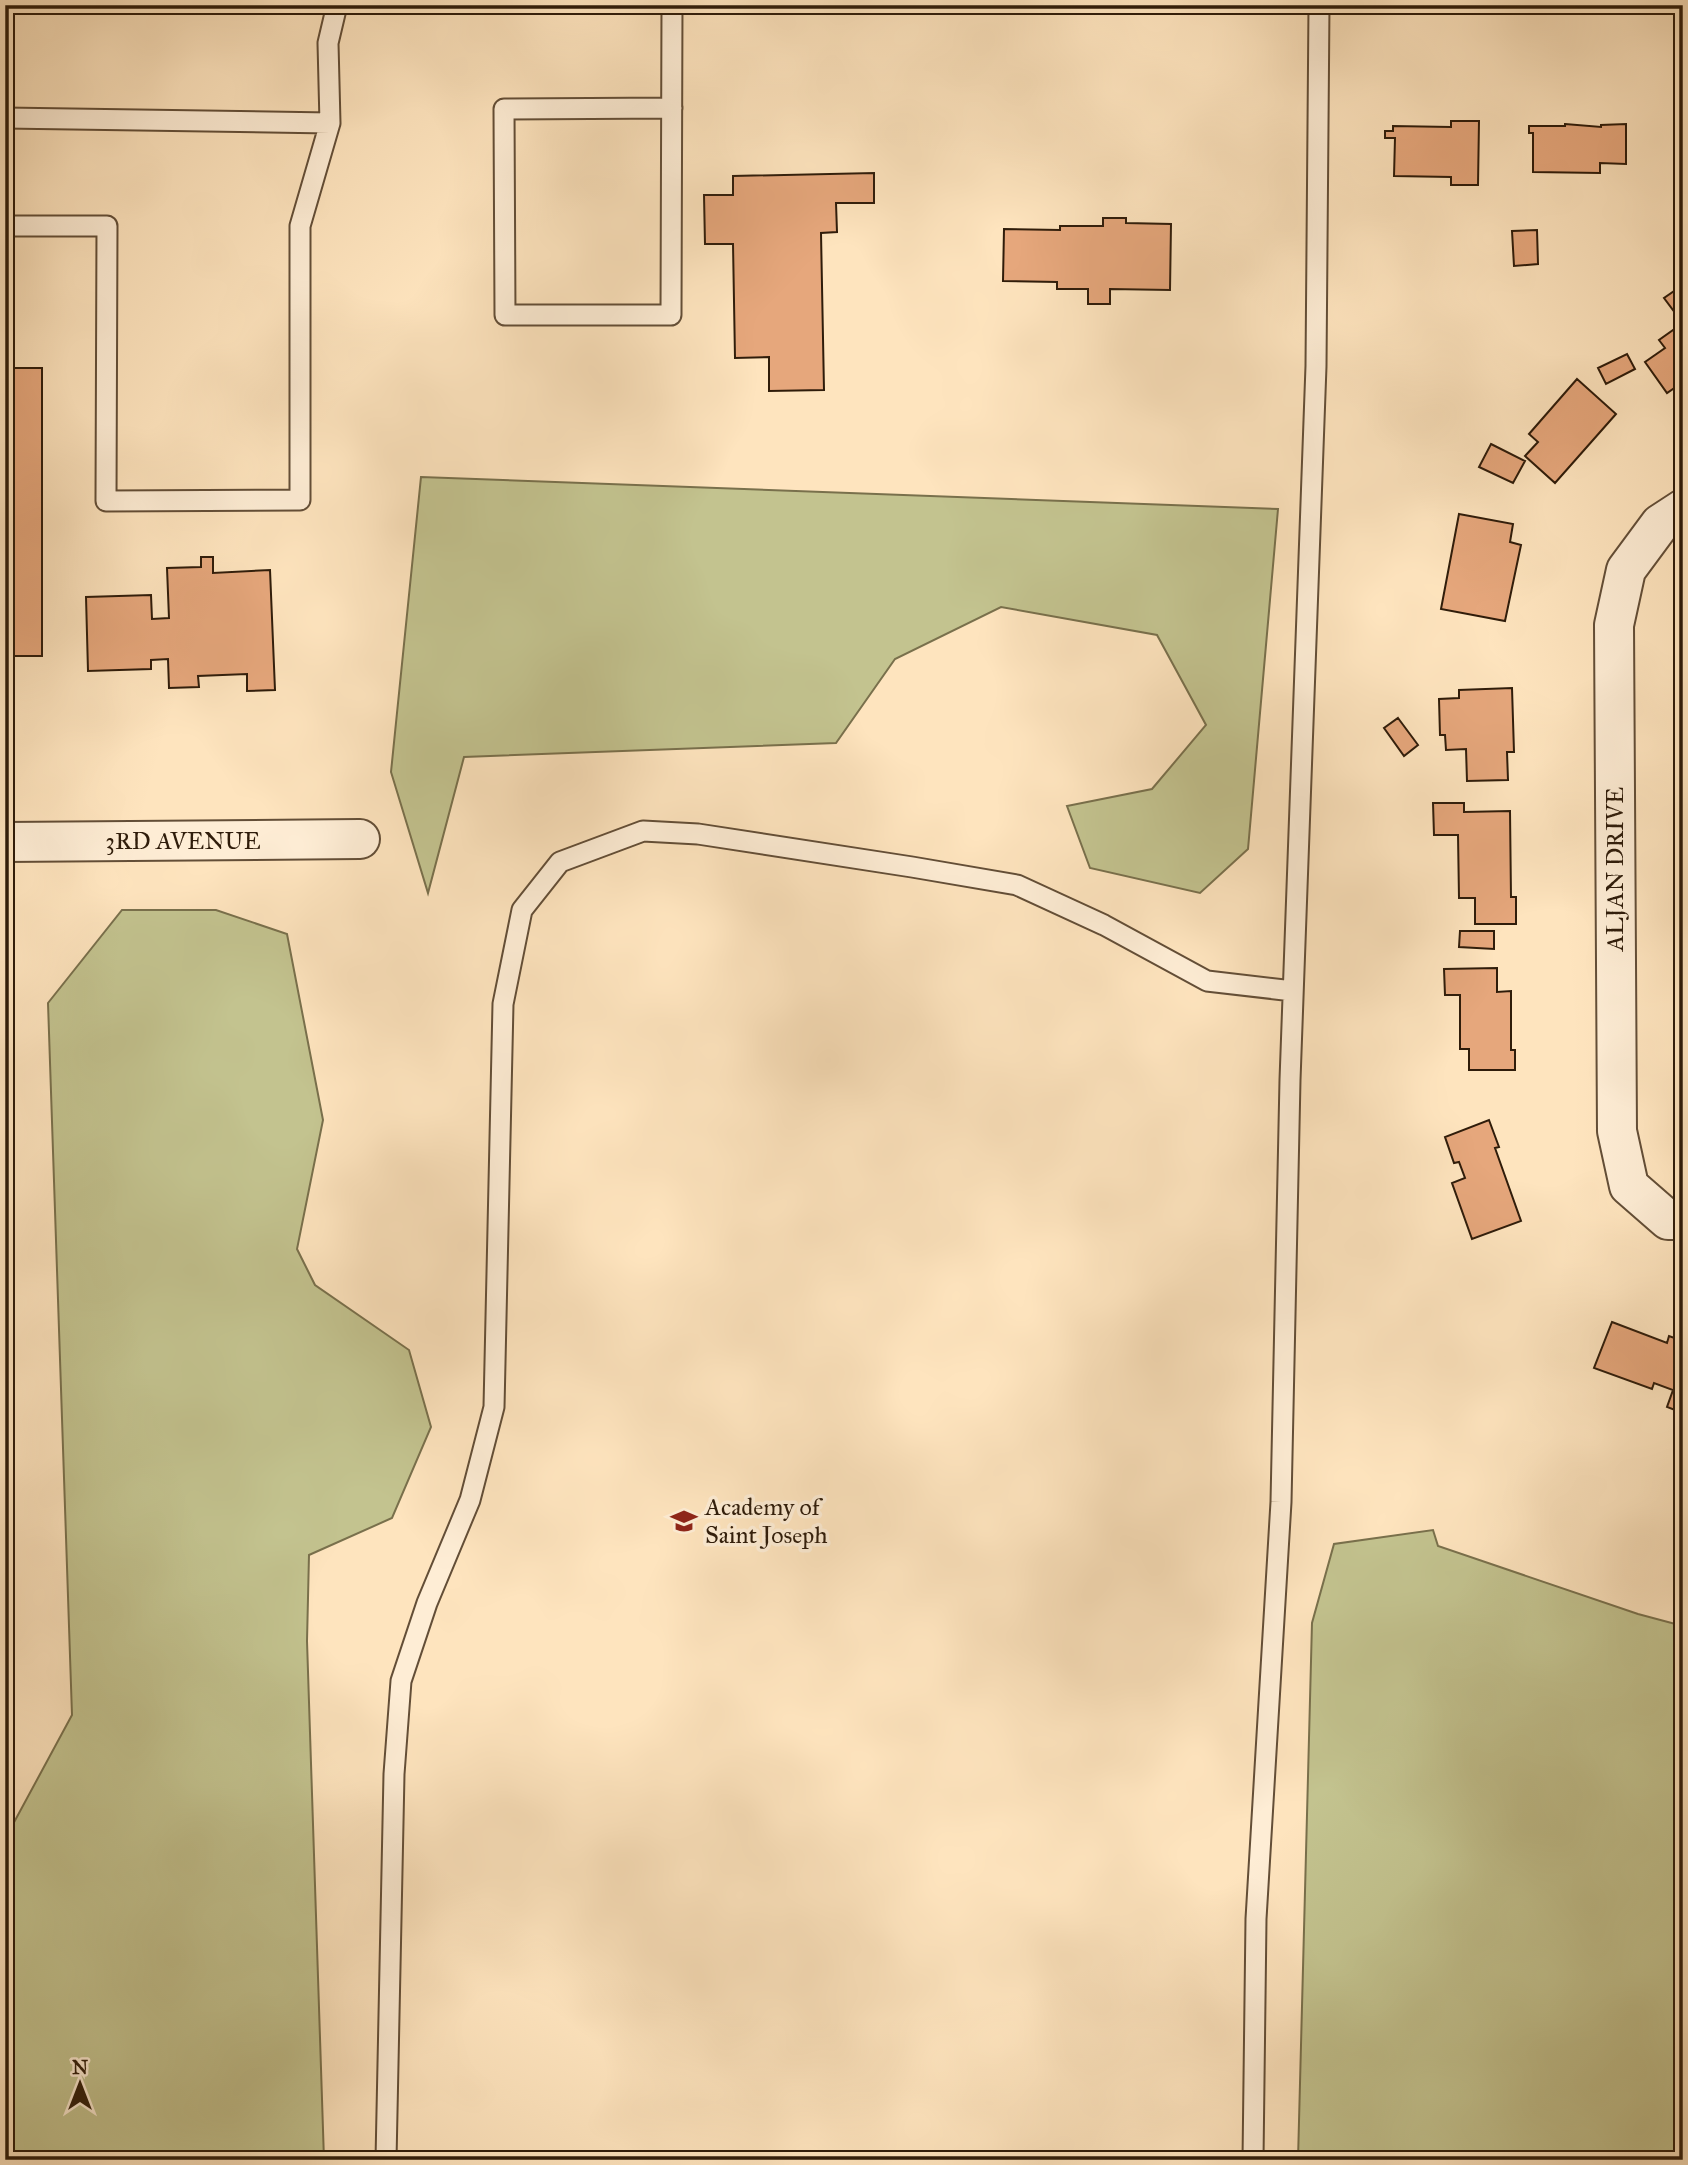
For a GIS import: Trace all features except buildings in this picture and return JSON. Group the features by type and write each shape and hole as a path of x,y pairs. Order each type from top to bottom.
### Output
{"street":[{"name":"ALJAN DRIVE","path":"1683,509 1660,524 1626,570 1614,625 1616,1131 1629,1186 1668,1220 1683,1220"},
{"name":"3RD AVENUE","path":"5,842 360,839"}],"lane":[{"path":"5,226 107,226 106,501 300,499 300,226 330,123 328,43 337,5"},
{"path":"671,5 671,108 671,315 505,315 504,109 671,108"},
{"path":"1253,2160 1256,1919 1281,1502 1293,991 1316,366 1319,5"},
{"path":"5,118 330,123"},
{"path":"386,2160 394,1774 401,1681 427,1603 470,1500 494,1407 503,1004 522,909 560,862 643,831 698,834 1017,885 1104,925 1207,981 1293,991"}],"green space":[{"path":"421,477 1278,509 1248,849 1200,893 1090,868 1067,806 1152,789 1206,725 1157,635 1001,607 895,659 836,743 464,757 428,893 391,772"},
{"path":"122,910 216,910 287,934 323,1120 297,1249 315,1285 409,1350 431,1427 392,1518 309,1555 307,1641 324,2160 5,2160 5,1839 72,1715 48,1003"},
{"path":"1433,1530 1438,1546 1638,1614 1683,1626 1683,2160 1298,2160 1312,1623 1334,1544"}],"place":[{"name":"Academy of Saint Joseph","path":"684,1521"}]}
